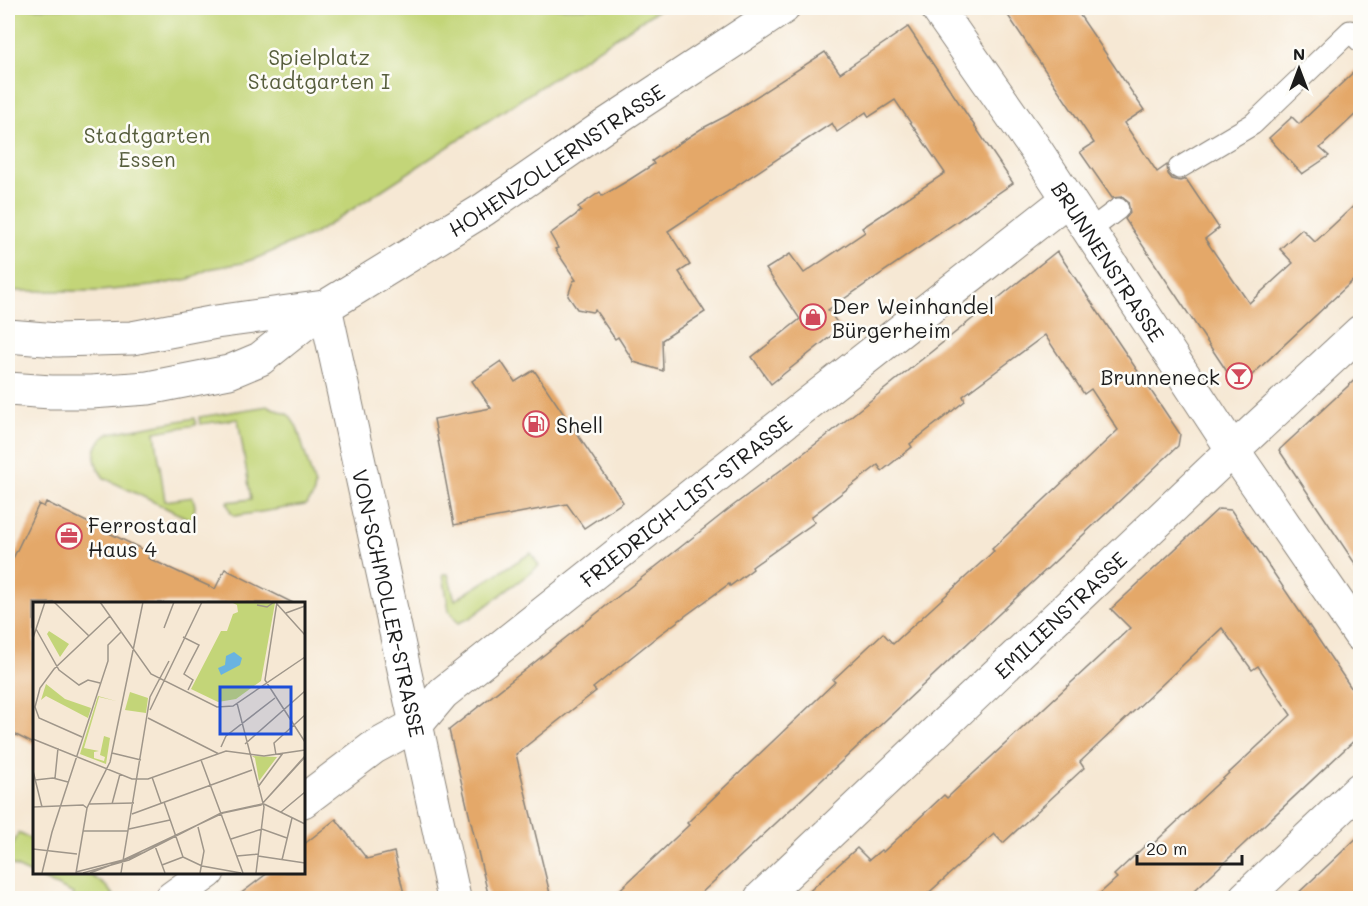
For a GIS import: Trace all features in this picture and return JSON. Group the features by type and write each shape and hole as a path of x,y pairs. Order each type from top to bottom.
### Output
{"street":[{"name":"HOHENZOLLERNSTRASSE","path":"8,389 51,392 128,390 229,372 260,359 325,307 483,210 606,124 783,8"},
{"name":"BRUNNENSTRASSE","path":"938,8 1068,199 1233,450 1360,635"},
{"name":"FRIEDRICH-LIST-STRASSE","path":"304,800 374,748 417,724 443,693 690,495 969,279 1068,199"},
{"name":"HOHENZOLLERNSTRASSE","path":"8,336 57,340 132,338 216,322 325,307"},
{"name":"VON-SCHMOLLER-STRASSE","path":"325,307 454,898"},
{"name":"EMILIENSTRASSE","path":"761,898 1360,332"},
{"path":"1245,898 1360,789"},
{"path":"172,898 207,873"}],"lane":[{"path":"1179,168 1253,124 1350,31 1360,41"},
{"path":"1089,231 1118,208"}],"green space":[{"name":"Stadtgarten Essen","path":"8,8 661,8 316,233 257,258 209,269 189,279 151,286 100,291 8,291"},
{"path":"268,406 289,415 297,427 315,486 313,495 305,505 235,516 231,513 227,502 251,499 238,419 200,424 199,417"},
{"path":"195,418 196,425 155,432 165,501 193,497 195,506 193,521 104,478 100,472 95,459 96,448 99,442 110,433"},
{"path":"531,553 539,566 470,618 458,623 449,611 443,574 448,574 455,600"},
{"path":"18,833 33,840 33,873 88,873 107,887 115,898 72,898 74,894 8,863 8,857"}],"building":[{"path":"1003,8 1075,8 1144,110 1124,123 1157,172 1167,165 1168,174 1172,179 1180,181 1186,179 1219,228 1205,239 1249,303 1293,263 1280,249 1302,229 1315,242 1360,200 1360,274 1238,388 1125,219 1130,213 1128,202 1122,197 1112,198 1080,152 1094,143"},
{"path":"908,27 1013,183 828,310 841,328 771,384 752,357 800,319 766,269 790,254 804,273 865,232 862,228 945,173 895,100 869,117 866,112 837,132 832,123 668,231 690,265 679,272 705,312 662,340 663,371 634,362 618,337 615,339 595,310 592,312 577,309 568,296 573,281 576,280 555,249 558,248 550,234 581,211 578,207 600,192 602,196 629,180 654,164 652,161 701,129 728,115 825,52 840,73"},
{"path":"1360,66 1360,110 1320,148 1329,156 1302,174 1269,138 1292,117 1299,124"},
{"path":"1057,251 1180,434 1178,446 696,898 611,898 689,825 687,823 883,633 893,644 994,551 992,549 1118,430 1091,389 1084,394 1045,335 963,396 965,401 910,444 912,447 882,471 878,465 811,517 815,522 752,567 753,569 730,586 729,584 659,635 593,688 596,691 516,754 551,898 489,898 449,730 730,508 825,437"},
{"path":"501,361 515,382 534,370 623,502 584,528 567,504 454,525 434,419 491,408 472,381"},
{"path":"1360,375 1360,571 1279,450"},
{"path":"46,502 150,553 148,558 215,589 225,569 291,602 33,602 33,744 8,731 8,569 39,504 44,507"},
{"path":"1218,509 1231,510 1360,701 1360,735 1195,890 1186,898 1095,898 1117,878 1114,875 1149,842 1152,845 1291,715 1258,666 1252,670 1222,628 1080,762 1084,768 1003,843 994,834 923,898 802,898 857,848 869,860 881,850 883,852 944,795 947,798 1130,628 1111,609"},
{"path":"336,819 367,859 394,852 405,898 235,898 268,873 304,873 304,844"},
{"path":"1360,835 1360,898 1293,898"}],"place":[{"name":"Der Weinhandel Bürgerheim","path":"813,317"},
{"name":"Brunneneck","path":"1239,376"},
{"name":"Shell","path":"536,424"},
{"name":"Ferrostaal Haus 4","path":"69,536"}],"park label":[{"name":"Spielplatz Stadtgarten I","path":"319,68"}]}
